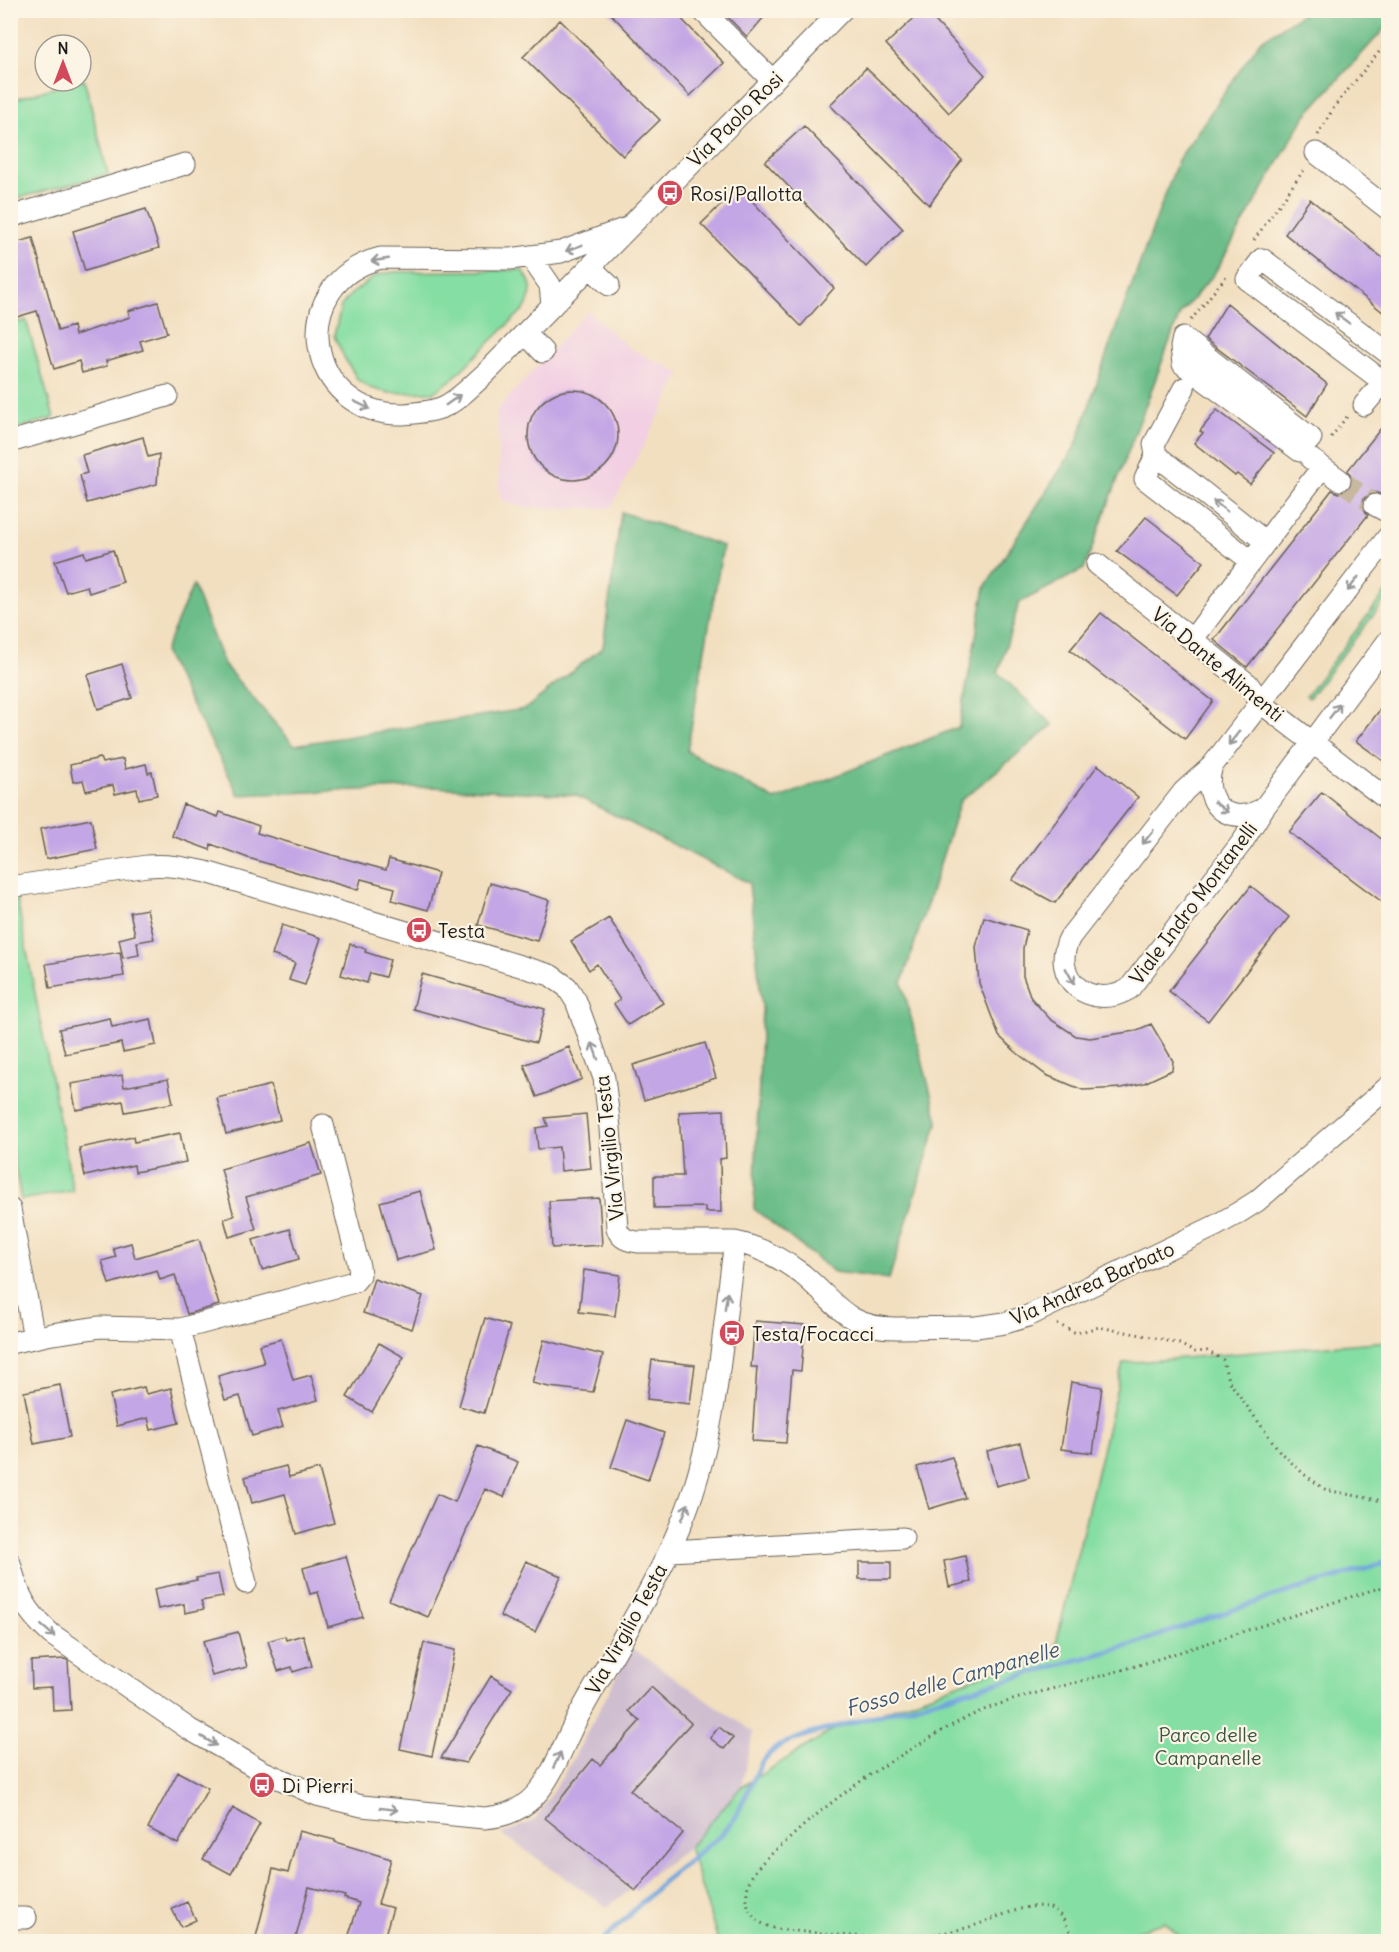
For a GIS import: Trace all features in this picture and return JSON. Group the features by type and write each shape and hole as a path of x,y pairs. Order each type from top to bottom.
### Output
{"street":[{"path":"702,10 773,81"},
{"name":"Via Paolo Rosi","path":"552,306 842,10"},
{"path":"1316,153 1389,209"},
{"path":"10,217 185,164"},
{"path":"530,256 550,285 552,306 486,373 449,404 441,408 412,413 390,414 363,406 340,389 321,362 318,342 320,321 330,292 342,277 368,261 381,258 510,259 530,256 561,252 629,227"},
{"path":"1364,405 1387,380 1247,279 1262,259 1389,353"},
{"path":"590,267 609,285"},
{"path":"525,333 543,352"},
{"path":"1192,640 1266,542 1312,459 1311,438 1254,406 1215,376"},
{"path":"1184,388 1154,444 1156,456 1145,479 1251,561"},
{"path":"10,442 166,396"},
{"path":"1156,456 1266,542"},
{"path":"1312,459 1340,480"},
{"name":"Viale Indro Montanelli","path":"1389,537 1212,766 1184,790 1070,937 1065,955 1066,970 1068,977 1079,989 1090,995 1102,997 1129,989 1243,841 1263,809 1389,641"},
{"name":"Via Dante Alimenti","path":"1097,564 1248,684 1261,703 1389,800"},
{"name":"Viale Indro Montanelli","path":"1212,766 1209,789 1213,800 1220,808 1239,815 1247,815 1263,809"},
{"name":"Via Virgilio Testa","path":"10,887 147,866 178,867 206,872 550,975 567,987 576,1001 604,1078 620,1236 639,1242 735,1242 713,1407 693,1492 650,1590 577,1717 548,1778 538,1793 524,1807 505,1815 484,1818 362,1806 317,1795 262,1771 189,1730 51,1634 39,1623 21,1599 10,1563"},
{"name":"Via Andrea Barbato","path":"735,1242 762,1249 785,1262 844,1314 872,1326 896,1328 991,1326 1005,1323 1047,1308 1238,1213 1257,1201 1389,1088"},
{"path":"10,1343 100,1327 180,1329 357,1280 360,1273 359,1266 323,1125"},
{"path":"10,1209 34,1338"},
{"path":"180,1329 246,1583"},
{"path":"669,1551 903,1538"}],"path":[{"path":"1316,153 1314,141 1334,107 1389,41"},
{"path":"1312,459 1355,406 1364,405"},
{"path":"1047,1308 1058,1326 1077,1333 1099,1327 1180,1344 1194,1352 1207,1351 1223,1360 1228,1380 1281,1453 1305,1475 1326,1490 1389,1502"},
{"path":"1075,1941 1062,1916 1053,1909 1043,1906 1024,1909 960,1929 927,1935 855,1936 778,1929 756,1920 747,1904 747,1887 762,1864 801,1827 847,1790 942,1730 995,1706 1139,1665 1389,1585"}],"shaded area":[{"path":"588,311 629,348 681,373 611,508 526,508 507,503 500,497 497,410"},
{"path":"632,1648 753,1732 741,1787 689,1847 607,1907 502,1834 535,1820 571,1763"}],"green space":[{"path":"1307,11 1388,11 1388,25 1305,116 1214,274 1180,314 1084,569 1019,603 998,673 1053,725 960,801 902,983 938,1121 889,1279 834,1272 754,1209 762,1007 749,883 575,795 432,787 239,795 164,652 193,585 224,665 294,745 525,709 603,647 621,512 723,546 687,751 775,800 959,727 985,587 1076,445 1110,344 1178,160 1260,41"},
{"path":"35,93 88,93 108,174 11,200 11,100"},
{"path":"522,270 531,288 526,307 451,380 434,392 389,393 370,388 358,380 334,336 341,306 351,294 377,275 393,272"},
{"path":"26,320 54,418 11,430 11,325"},
{"path":"1388,589 1388,596 1309,698 1306,696"},
{"path":"17,900 73,1191 21,1200 10,1139 10,901"},
{"name":"Parco delle Campanelle","path":"1388,1341 1388,1939 1380,1942 1184,1941 1165,1922 1101,1942 718,1941 689,1847 741,1787 831,1731 1055,1648 1123,1363"}],"building":[{"path":"607,10 673,10 724,63 690,96"},
{"path":"721,10 770,10 747,37"},
{"path":"923,10 985,75 949,113 886,44"},
{"path":"560,20 660,120 623,156 523,57"},
{"path":"866,68 962,160 929,205 830,105"},
{"path":"804,126 903,229 866,267 765,162"},
{"path":"739,187 834,288 801,326 701,224"},
{"path":"1310,199 1389,263 1389,317 1285,234"},
{"path":"146,209 159,248 85,271 73,231"},
{"path":"33,238 58,331 73,326 75,335 130,317 128,311 158,302 167,333 140,341 143,350 106,361 107,366 82,373 79,361 54,369 37,311 10,319 10,244"},
{"path":"1227,303 1327,384 1307,416 1205,339"},
{"path":"573,390 590,393 605,403 615,418 618,435 615,452 605,467 590,477 573,480 556,477 541,467 531,452 528,435 531,418 541,403 556,393"},
{"path":"1217,410 1274,453 1250,484 1237,474 1235,476 1194,443 1203,433 1200,431"},
{"path":"1389,418 1389,488 1383,495 1374,492 1364,498 1362,506 1368,515 1247,667 1214,640 1332,490 1339,493 1350,488 1353,481 1348,470"},
{"path":"143,437 148,457 159,454 157,484 87,503 80,475 87,473 82,455"},
{"path":"1146,517 1204,562 1177,595 1117,551"},
{"path":"113,550 123,582 89,593 87,586 66,592 55,561 84,552 86,558"},
{"path":"1101,613 1213,701 1185,739 1070,650"},
{"path":"122,664 132,698 98,709 87,675"},
{"path":"1389,698 1389,765 1356,741"},
{"path":"100,758 102,763 123,759 125,769 146,764 148,773 152,772 157,795 139,799 137,789 115,794 113,785 86,791 83,780 73,782 70,765"},
{"path":"1098,765 1138,797 1055,903 1012,880"},
{"path":"1322,792 1389,845 1389,907 1289,832"},
{"path":"183,804 218,817 220,812 259,826 257,833 386,870 389,859 438,873 428,910 392,900 395,888 361,879 358,890 248,858 211,844 210,850 172,836"},
{"path":"91,819 97,849 46,859 40,829"},
{"path":"490,883 549,900 537,941 478,925"},
{"path":"1251,886 1289,917 1208,1021 1169,991"},
{"path":"147,909 154,939 137,942 139,955 123,958 119,939 135,935 130,912"},
{"path":"984,917 1027,930 1023,948 1023,976 1031,998 1050,1019 1076,1036 1090,1038 1135,1031 1151,1024 1173,1061 1172,1070 1144,1083 1122,1088 1083,1090 1046,1075 1017,1053 999,1036 979,983 976,947"},
{"path":"609,918 663,1003 628,1025 614,1004 620,1000 597,964 589,970 571,941"},
{"path":"282,925 321,938 305,985 289,980 295,963 272,955"},
{"path":"350,944 366,949 365,952 390,960 385,977 370,973 367,983 341,975"},
{"path":"120,952 124,976 50,988 46,964"},
{"path":"422,974 545,1009 536,1043 413,1009"},
{"path":"110,1018 112,1027 151,1019 156,1045 123,1052 121,1043 65,1054 59,1029"},
{"path":"705,1043 716,1078 644,1100 633,1065"},
{"path":"569,1047 582,1079 537,1097 524,1065"},
{"path":"122,1075 124,1087 168,1079 173,1103 125,1112 123,1101 76,1110 71,1084"},
{"path":"271,1085 280,1120 226,1134 217,1098"},
{"path":"724,1110 726,1158 720,1159 721,1212 705,1212 705,1207 654,1208 654,1176 683,1176 679,1112"},
{"path":"586,1114 591,1168 561,1171 559,1147 538,1149 536,1128 548,1126 545,1118"},
{"path":"180,1133 186,1162 135,1172 134,1165 85,1176 79,1148 133,1137 134,1142"},
{"path":"311,1143 321,1175 246,1197 256,1229 229,1237 224,1219 234,1216 221,1169"},
{"path":"420,1191 436,1250 396,1260 380,1202"},
{"path":"599,1198 602,1245 552,1248 549,1201"},
{"path":"290,1229 299,1259 262,1270 253,1240"},
{"path":"199,1239 219,1305 187,1314 175,1275 160,1280 157,1270 109,1284 102,1261 116,1257 113,1248 131,1243 135,1258"},
{"path":"584,1270 620,1275 615,1316 579,1312"},
{"path":"374,1279 423,1296 412,1329 363,1313"},
{"path":"485,1318 510,1326 484,1413 459,1406"},
{"path":"755,1321 805,1325 801,1371 792,1370 786,1443 752,1441 757,1367 751,1367"},
{"path":"281,1339 293,1380 311,1375 318,1400 278,1411 283,1427 252,1436 240,1396 225,1400 218,1376 264,1363 259,1345"},
{"path":"544,1340 603,1355 593,1392 532,1383"},
{"path":"379,1343 404,1357 372,1412 347,1397"},
{"path":"652,1360 695,1365 690,1404 647,1399"},
{"path":"1071,1382 1102,1387 1093,1453 1061,1449"},
{"path":"60,1385 70,1437 34,1444 24,1392"},
{"path":"144,1387 146,1394 171,1388 179,1423 151,1430 148,1418 117,1426 110,1395"},
{"path":"627,1420 664,1433 648,1480 611,1467"},
{"path":"1020,1443 1029,1477 996,1486 987,1451"},
{"path":"478,1446 518,1462 504,1497 485,1489 428,1617 389,1600 437,1494 455,1502"},
{"path":"952,1457 965,1498 929,1509 917,1467"},
{"path":"286,1466 289,1477 319,1469 334,1523 296,1534 285,1494 252,1503 245,1477"},
{"path":"346,1556 363,1617 328,1627 318,1592 310,1594 303,1568"},
{"path":"965,1556 971,1582 949,1587 944,1561"},
{"path":"526,1561 561,1576 535,1632 500,1616"},
{"path":"859,1562 891,1562 891,1579 859,1579"},
{"path":"218,1574 223,1597 201,1601 204,1609 185,1613 184,1604 158,1609 154,1589"},
{"path":"238,1632 247,1667 212,1676 203,1641"},
{"path":"303,1635 312,1666 293,1672 292,1667 278,1671 268,1641 285,1636 286,1640"},
{"path":"424,1643 455,1650 432,1756 400,1749"},
{"path":"65,1659 68,1661 71,1710 53,1711 52,1687 32,1688 31,1661"},
{"path":"491,1676 512,1689 466,1763 441,1758"},
{"path":"651,1687 691,1723 630,1790 683,1833 636,1891 545,1818 593,1759 600,1765 640,1721 629,1711"},
{"path":"719,1727 733,1738 724,1749 710,1738"},
{"path":"178,1772 208,1788 178,1844 148,1828"},
{"path":"233,1808 260,1824 231,1874 203,1859"},
{"path":"299,1831 335,1840 335,1842 391,1859 378,1904 393,1908 383,1941 347,1941 359,1903 344,1898 345,1896 309,1887 295,1941 255,1941 273,1869 288,1873"},
{"path":"187,1902 196,1920 181,1927 172,1909"}],"waterway":[{"name":"Fosso delle Campanelle","path":"601,1942 664,1881 722,1834 735,1818 762,1762 780,1745 807,1735 1128,1646 1265,1599 1388,1562"}],"tunnel":[{"path":"1340,480 1375,505"}],"place":[{"name":"Rosi/Pallotta","path":"670,193"},
{"name":"Testa","path":"419,930"},
{"name":"Testa/Focacci","path":"732,1333"},
{"name":"Di Pierri","path":"262,1785"}]}
